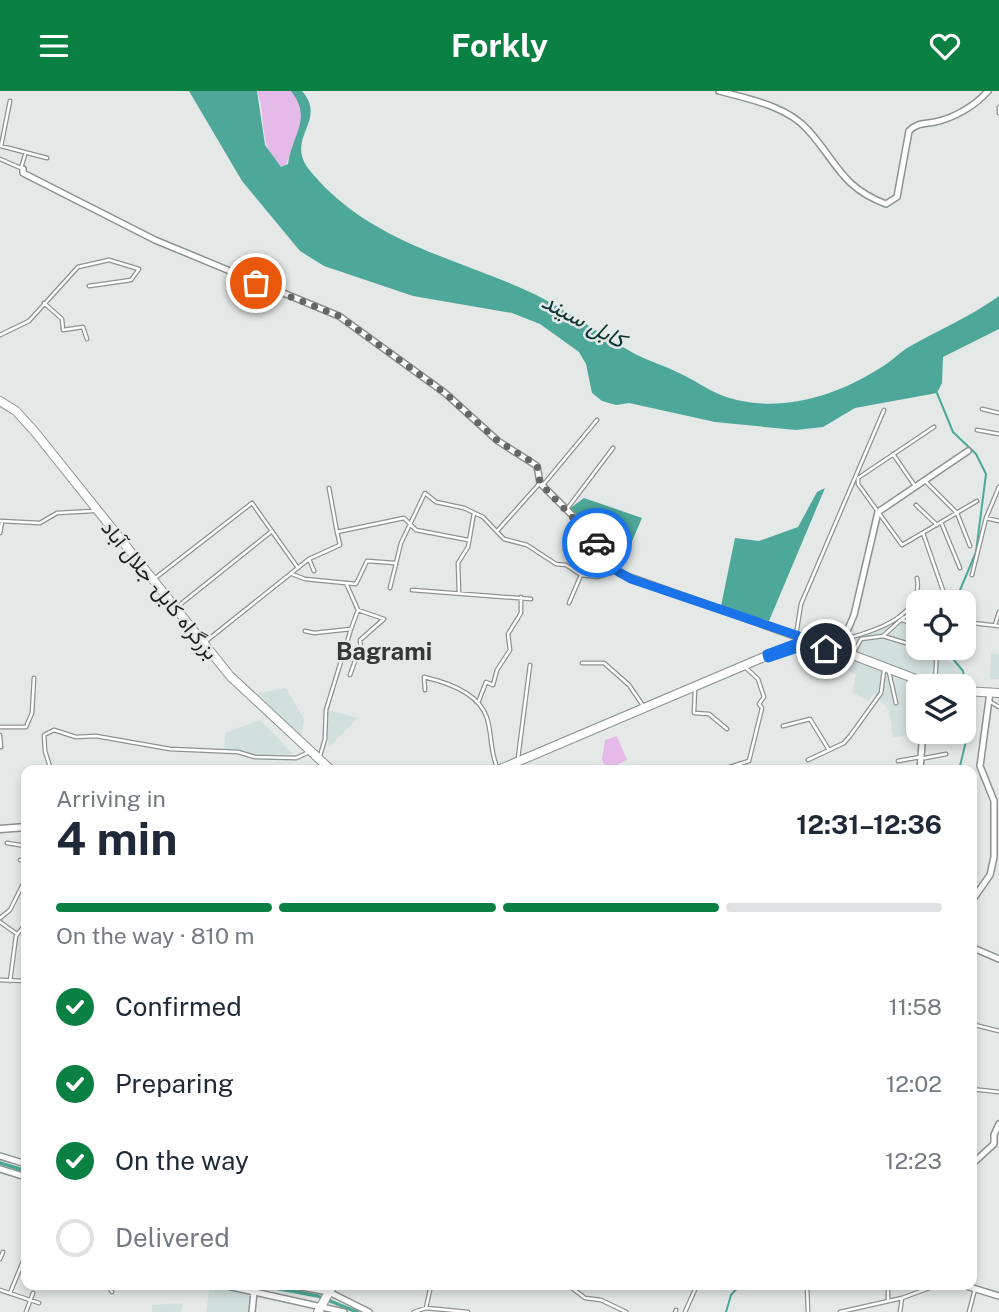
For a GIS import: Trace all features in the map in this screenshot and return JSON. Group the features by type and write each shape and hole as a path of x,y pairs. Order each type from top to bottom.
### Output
{"highway":[{"name":"بزرگراه کابل- جلال آباد","path":"0,403 23,423 216,665 318,765"},
{"name":"بزرگراه کابل- جلال آباد","path":"0,403 16,411 35,432 174,610 230,676 325,765"},
{"path":"685,691 746,667 797,638 853,655 886,670"},
{"path":"509,765 768,656 807,647 826,649 906,677"},
{"path":"520,765 603,726"},
{"path":"321,1307 330,1290"}],"main road":[{"path":"0,829 21,827"}],"street":[{"path":"719,91 790,116 808,130 855,190 886,204 897,197 909,131 914,125 951,116 981,99 988,91"},
{"path":"10,101 1,146 47,158"},
{"path":"999,107 999,113"},
{"path":"0,117 6,118"},
{"path":"22,169 26,154"},
{"path":"0,159 155,240 339,316 445,393 498,441 537,465 541,484 595,539 617,571 631,579 797,638 801,604 884,410"},
{"path":"0,335 29,321 78,267 109,260 139,269 131,279 89,286"},
{"path":"44,303 62,319 63,330 83,327 87,339"},
{"path":"982,409 999,413"},
{"path":"497,531 597,420"},
{"path":"934,427 858,478 858,484 902,545 977,501"},
{"path":"976,430 999,434"},
{"path":"567,509 613,448"},
{"path":"839,650 854,615 878,512 968,451"},
{"path":"893,454 916,487"},
{"path":"925,481 957,513 970,546"},
{"path":"972,575 986,518 997,499 999,487"},
{"path":"202,644 309,559 340,545 329,488"},
{"path":"390,588 395,563 409,522 425,493 436,502 446,502 474,513 504,539 527,545 556,564 566,565 581,575 597,577 617,571"},
{"path":"152,581 252,503 299,569"},
{"path":"916,505 937,526"},
{"path":"0,533 1,521 40,523 57,513 93,511"},
{"path":"459,593 458,563 468,540 474,513"},
{"path":"337,532 404,518 416,530 468,540"},
{"path":"986,518 999,521"},
{"path":"942,522 960,568"},
{"path":"174,610 272,531"},
{"path":"923,533 943,590"},
{"path":"309,559 314,571"},
{"path":"292,574 305,579 358,583 369,561 395,563"},
{"path":"569,603 581,575"},
{"path":"842,640 881,629 913,605 919,592 917,578"},
{"path":"318,759 323,751 326,711 358,610 346,583"},
{"path":"412,590 531,599"},
{"path":"478,703 486,682 493,685 497,670 510,650 508,634 521,613 521,597"},
{"path":"350,675 355,661 362,657 360,640 384,619 358,610"},
{"path":"976,623 997,625 999,611"},
{"path":"883,635 906,618"},
{"path":"901,620 906,621"},
{"path":"305,631 314,633 351,629"},
{"path":"853,655 861,639 883,635 906,643"},
{"path":"582,663 604,663 629,685 642,709"},
{"path":"518,761 530,666"},
{"path":"738,765 748,762 762,708 759,704 764,698 758,679 746,667"},
{"path":"886,670 896,703"},
{"path":"808,759 829,750 850,736 881,693 886,670"},
{"path":"425,690 424,677 448,682 478,703 487,719 496,765"},
{"path":"0,727 26,727 32,713 34,678"},
{"path":"695,689 694,713 709,714 727,729"},
{"path":"993,696 999,707"},
{"path":"977,894 996,872 995,809 990,786 980,766 993,696"},
{"path":"783,726 810,719 829,750"},
{"path":"49,765 44,735 54,730 76,737 96,736 170,749 237,752 255,757 296,758 307,753"},
{"path":"0,735 1,747"},
{"path":"920,765 922,744"},
{"path":"898,761 946,754"},
{"path":"7,843 21,845"},
{"path":"17,934 0,920 10,910 21,888"},
{"path":"10,981 17,934 21,929"},
{"path":"977,950 999,959"},
{"path":"0,980 21,981"},
{"path":"977,1026 999,1031"},
{"path":"977,1090 999,1092"},
{"path":"977,1161 997,1147 994,1135 999,1123"},
{"path":"0,1156 21,1162"},
{"path":"0,1169 21,1175"},
{"path":"0,1259 3,1252"},
{"path":"10,1293 21,1266"},
{"path":"0,1290 39,1303"},
{"path":"245,1290 344,1312"},
{"path":"334,1290 369,1312"},
{"path":"426,1307 430,1290"},
{"path":"575,1290 585,1298 601,1300 626,1312"},
{"path":"685,1312 695,1290"},
{"path":"807,1290 808,1312"},
{"path":"888,1290 888,1300"},
{"path":"840,1312 902,1298 922,1290"},
{"path":"969,1312 975,1290"},
{"path":"977,1290 999,1296"},
{"path":"252,1312 254,1292"},
{"path":"26,1312 33,1293"},
{"path":"900,1312 902,1298"},
{"path":"414,1312 426,1307 468,1312"}],"shaded area":[{"path":"189,91 257,91 265,145 281,167 288,164 301,118 297,101 291,91 302,91 309,102 311,112 301,149 303,160 333,195 357,214 408,243 536,295 635,354 684,375 715,393 741,401 781,403 841,389 999,296 999,329 943,357 942,383 937,393 855,408 823,427 796,430 715,422 629,403 616,405 602,401 592,393 586,364 579,352 540,324 512,313 413,296 324,266 300,251 242,181"},
{"path":"257,91 291,91 300,102 303,119 285,167 281,167 268,149"},
{"path":"825,488 769,621 721,606 735,538 759,541 798,527 817,492"},
{"path":"584,498 642,518 630,546 617,540 603,544 569,509"},
{"path":"906,617 906,660 946,660 963,671 963,674 910,674 856,653 857,639"},
{"path":"991,653 999,654 999,679 990,679"},
{"path":"846,659 906,679 906,735 893,738 889,710 874,694 868,701 852,692 856,675 842,666"},
{"path":"286,688 304,719 301,739 256,696 258,693"},
{"path":"328,710 358,718 329,747 326,720"},
{"path":"260,720 293,754 253,756 224,751 225,733"},
{"path":"617,736 627,760 616,765 604,765 602,759 605,740"},
{"path":"209,1290 255,1290 251,1312 206,1312"},
{"path":"183,1303 181,1312 152,1312 152,1305"}],"waterway":[{"path":"937,393 953,432 976,454 986,474 976,552 960,590"},
{"path":"954,660 964,674"},
{"path":"960,765 965,744"},
{"path":"0,1163 21,1169"},
{"path":"286,1290 318,1296 357,1312"},
{"path":"726,1312 731,1295 736,1290"}],"way so far":[{"path":"256,283 339,316 445,393 498,441 537,465 540,483 597,543"}],"district":[{"name":"Bagrami","path":"384,651"}],"route":[{"path":"597,543 617,571 631,579 799,636 797,643 767,654 768,658 801,647 826,649"}],"water label":[{"name":"کابل سيند","path":"584,320"}]}
